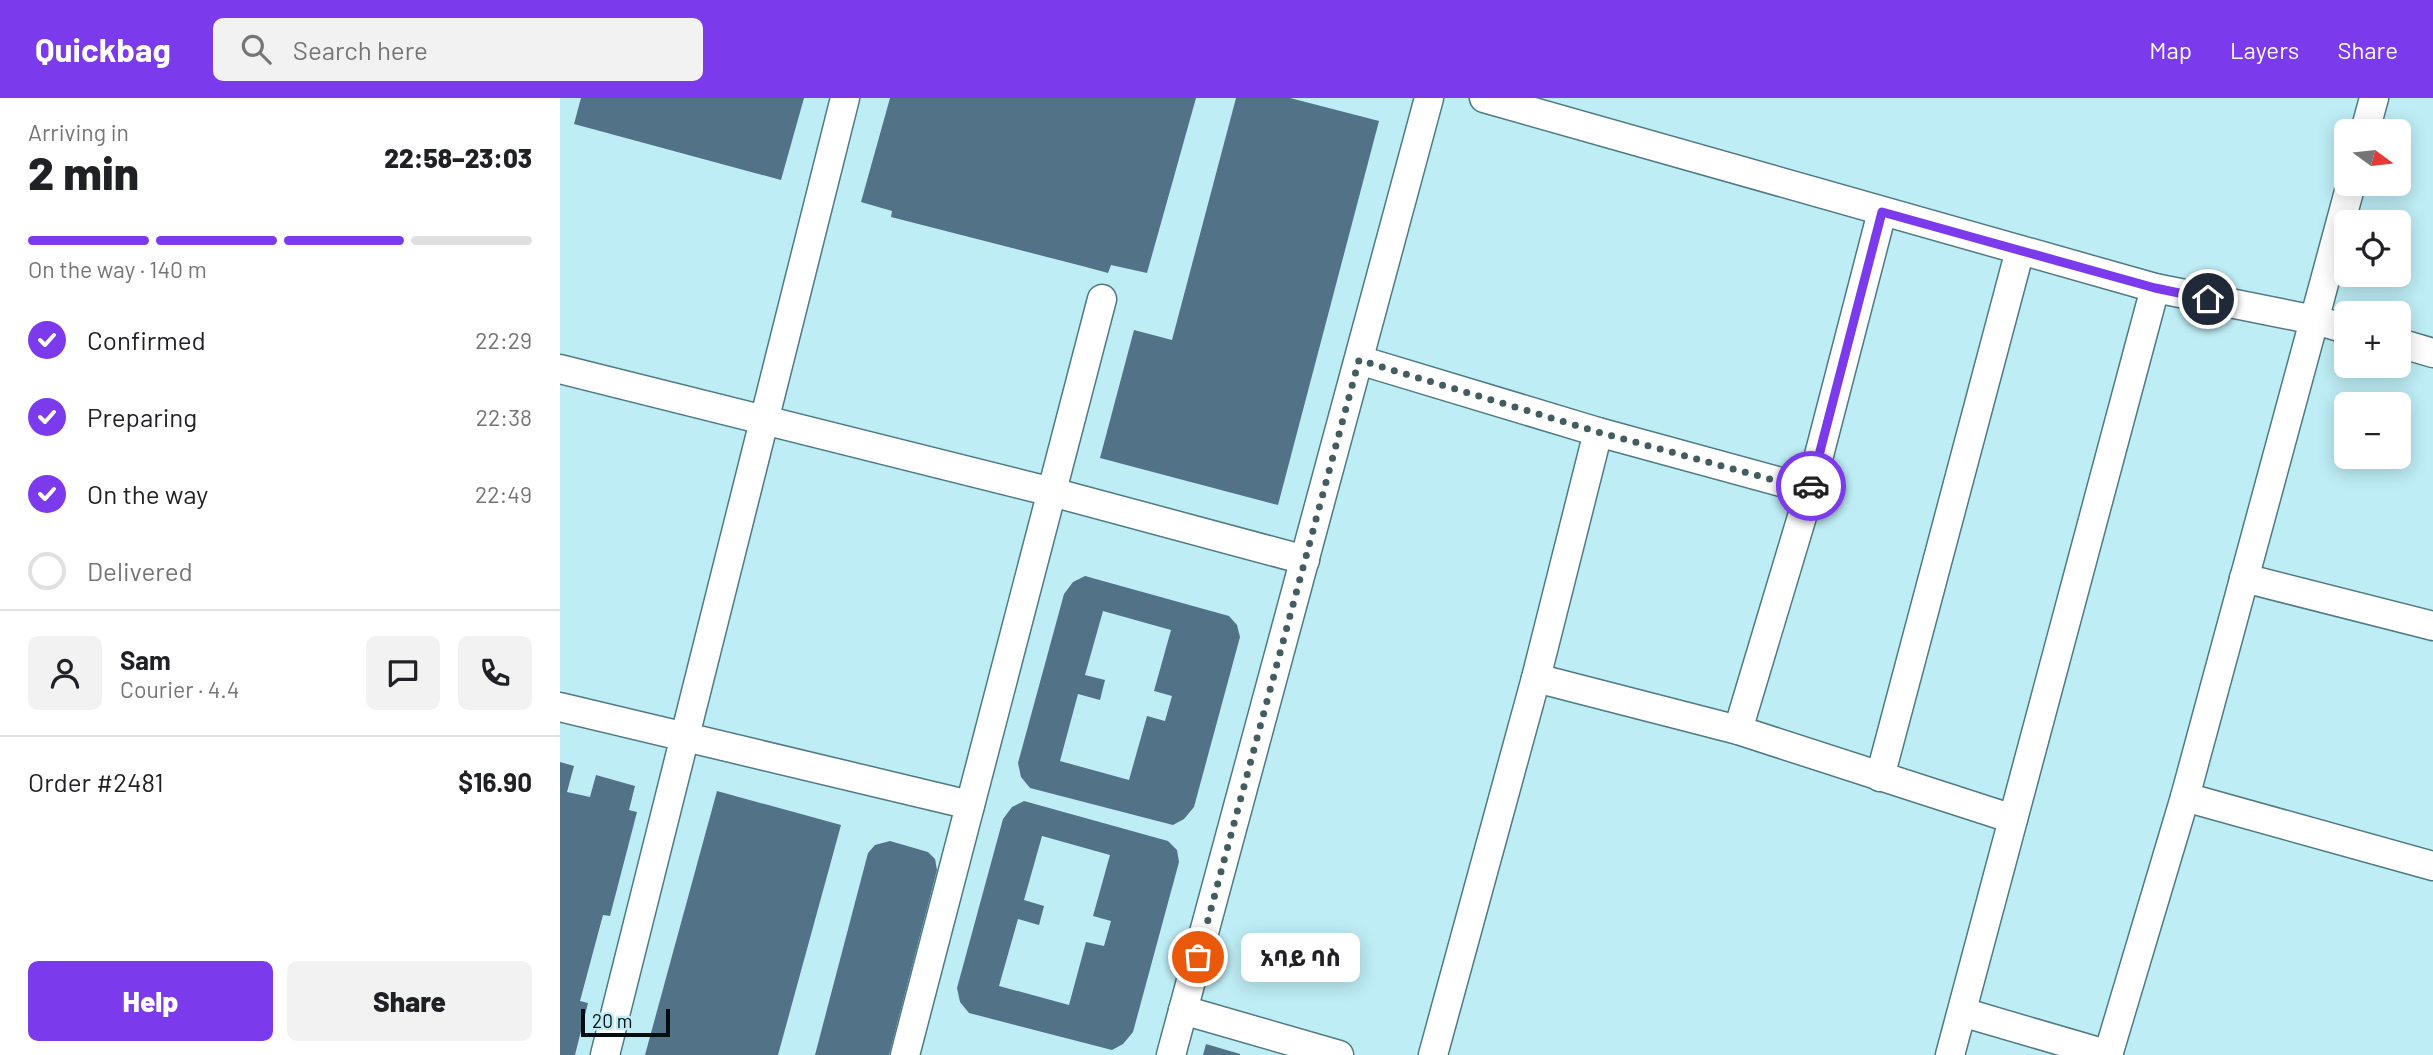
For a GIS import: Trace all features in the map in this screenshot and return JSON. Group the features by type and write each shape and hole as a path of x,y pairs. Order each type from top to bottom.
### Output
{"street":[{"path":"606,1055 845,98"},
{"path":"1171,1055 1429,98"},
{"path":"1483,98 2155,288 2334,325"},
{"path":"2368,119 2374,98"},
{"path":"1962,1012 2109,1055 2185,797 2348,196"},
{"path":"1738,730 1810,490 1882,212"},
{"path":"1880,777 2020,250"},
{"path":"1950,1055 2155,288"},
{"path":"905,1055 1102,299"},
{"path":"2411,347 2433,353"},
{"path":"1359,360 1598,432 1810,490"},
{"path":"560,369 1052,492 1305,560"},
{"path":"1433,1055 1536,678 1598,432"},
{"path":"2244,578 2433,626"},
{"path":"1536,678 1738,730 2013,819"},
{"path":"560,707 970,805"},
{"path":"2185,797 2433,866"},
{"path":"1183,1010 1305,1050 1339,1055"}],"building":[{"path":"581,98 804,98 781,180 574,124"},
{"path":"890,98 1196,98 1147,273 1111,265 1108,273 891,217 892,211 861,202"},
{"path":"1236,98 1290,98 1379,121 1278,505 1100,458 1134,330 1172,340"},
{"path":"1085,576 1229,616 1237,625 1240,637 1194,807 1184,819 1173,825 1030,788 1021,777 1018,763 1064,594 1073,582","holes":["1103,611 1171,630 1154,691 1172,696 1165,721 1147,716 1129,780 1060,761 1078,694 1100,700 1105,680 1085,675"]},
{"path":"560,762 574,766 567,792 590,797 596,775 635,786 629,810 637,812 610,916 603,915 580,1001 588,1003 575,1055 560,1055"},
{"path":"717,791 841,825 778,1055 645,1055"},
{"path":"1024,801 1168,841 1177,850 1179,862 1133,1032 1123,1044 1112,1050 969,1013 960,1002 957,988 1003,819 1012,807","holes":["1042,836 1110,855 1093,916 1111,921 1104,946 1086,942 1069,1005 999,986 1018,919 1039,925 1044,906 1024,900"]},
{"path":"890,841 928,852 935,859 937,870 889,1055 815,1055 868,853 875,845"},
{"path":"1206,1044 1240,1054 1240,1055 1203,1055"}],"way so far":[{"path":"1198,957 1359,360 1598,432 1810,490 1811,486"}],"place":[{"name":"አባይ ባስ","path":"1198,957"}],"route":[{"path":"1811,486 1882,212 2155,288 2208,299"}]}
